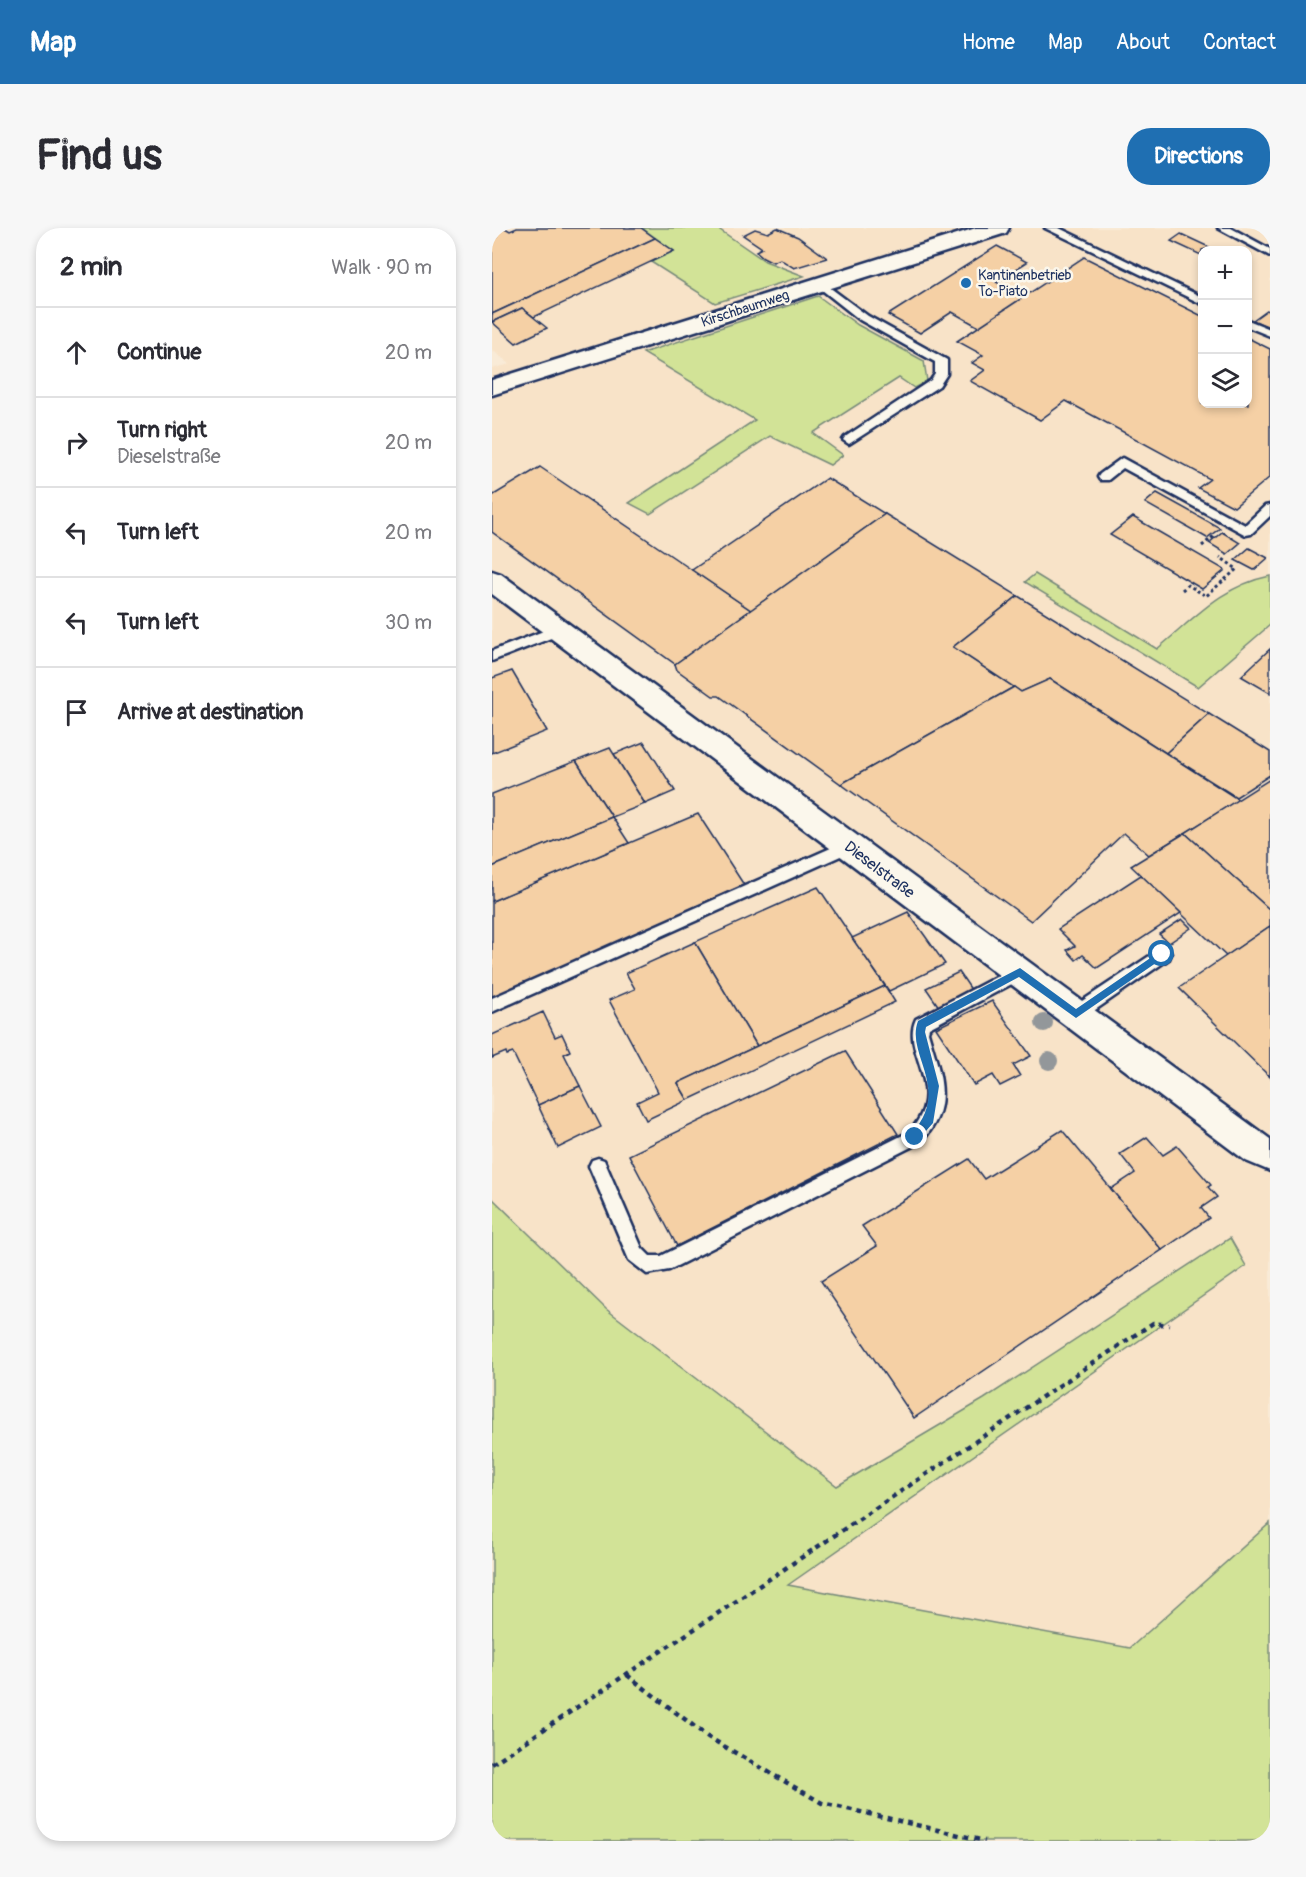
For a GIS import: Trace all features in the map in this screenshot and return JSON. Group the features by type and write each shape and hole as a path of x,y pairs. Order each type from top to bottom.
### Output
{"street":[{"name":"Kirschbaumweg","path":"492,388 998,228"},
{"name":"Dieselstraße","path":"492,580 1258,1150 1270,1155"}],"lane":[{"path":"1050,228 1201,300"},
{"path":"1229,229 1270,253"},
{"path":"822,284 864,318 941,360 941,374 934,383 849,440"},
{"path":"1252,324 1270,333"},
{"path":"1104,477 1122,462 1246,531 1270,510"},
{"path":"492,656 559,630"},
{"path":"492,1005 849,846"},
{"path":"1076,1014 1162,954"},
{"path":"598,1166 635,1254 646,1265 663,1264 915,1137 928,1123 934,1086 920,1032 922,1024 1020,972"}],"path":[{"path":"1182,590 1188,585 1206,596 1237,569 1220,557"},
{"path":"492,1764 1153,1323 1169,1325"},
{"path":"627,1675 708,1737 822,1803 985,1841"}],"shaded area":[{"path":"492,228 1270,228 1270,1523 1130,1649 787,1585 890,1514 837,1486 606,1309 492,1198 492,369 510,364 492,350"}],"green space":[{"path":"642,228 717,228 765,261 804,276 715,303 651,262 674,251"},
{"path":"818,296 858,325 924,361 927,381 914,388 899,378 813,433 843,455 830,465 770,436 650,514 629,503 755,420 643,353"},
{"path":"1035,574 1157,649 1222,596 1237,587 1270,576 1270,625 1198,687 1025,582"},
{"path":"492,1198 606,1309 837,1486 984,1399 1230,1238 1246,1266 788,1585 1130,1648 1270,1523 1270,1841 492,1841"}],"building":[{"path":"505,228 510,231 517,228 641,228 655,238 492,314 492,239 497,237 492,233 492,229"},
{"path":"777,228 798,237 827,258 794,268 780,259 773,262 763,257 756,251 762,248 743,235 755,229 768,233"},
{"path":"1181,234 1207,246 1198,246 1198,254 1171,241"},
{"path":"655,238 674,251 534,317 522,308 492,322 492,314"},
{"path":"997,246 1027,262 996,282 1024,297 979,327 952,312 920,333 888,315"},
{"path":"1084,257 1198,314 1198,408 1252,408 1252,340 1270,349 1270,477 1234,507 1198,488 1210,479 1066,401 1040,420 970,381 985,370 972,363 983,355 957,341"},
{"path":"522,308 547,328 516,343 492,322"},
{"path":"1267,310 1270,312 1270,328 1253,320"},
{"path":"540,467 751,610 675,664 492,532 492,496"},
{"path":"827,478 885,514 751,610 692,570"},
{"path":"1157,493 1220,528 1207,538 1145,503"},
{"path":"885,514 1018,596 953,647 1014,687 841,784 719,696 713,696 677,670 675,664"},
{"path":"1133,517 1225,570 1202,589 1110,535"},
{"path":"1222,532 1240,543 1227,554 1209,543"},
{"path":"1249,548 1268,558 1254,570 1235,560"},
{"path":"1018,596 1209,714 1166,753 1050,679 1021,692 953,647"},
{"path":"1270,649 1270,693 1241,676"},
{"path":"512,671 547,731 492,753 492,678"},
{"path":"1050,679 1239,800 1149,855 1124,833 1031,921 841,784 1014,687 1021,692"},
{"path":"1209,714 1270,752 1270,775 1236,797 1166,753"},
{"path":"644,742 675,791 645,804 614,754"},
{"path":"610,748 645,804 612,817 576,761"},
{"path":"576,761 612,817 492,867 492,794"},
{"path":"1270,779 1270,910 1185,833"},
{"path":"698,814 744,885 492,997 492,901"},
{"path":"612,817 629,843 492,901 492,867"},
{"path":"1185,833 1270,910 1270,926 1226,956 1131,866"},
{"path":"1141,875 1181,913 1097,968 1083,955 1076,960 1067,950 1075,946 1058,929"},
{"path":"818,887 885,986 757,1046 695,942"},
{"path":"908,912 945,964 889,991 852,938"},
{"path":"1182,919 1191,928 1169,943 1159,934"},
{"path":"1270,926 1270,1077 1179,988"},
{"path":"695,942 757,1046 678,1083 688,1100 646,1120 637,1102 658,1092 609,1000 635,989 626,973"},
{"path":"959,972 972,991 939,1007 926,988"},
{"path":"885,986 895,1002 688,1100 678,1083"},
{"path":"992,1001 1031,1056 1013,1065 1020,1076 1000,1086 993,1075 974,1085 936,1028"},
{"path":"543,1012 555,1037 562,1034 570,1051 564,1054 580,1086 538,1105 513,1053 507,1055 506,1052 492,1058 492,1035"},
{"path":"845,1051 898,1134 677,1246 629,1155"},
{"path":"580,1086 601,1127 558,1148 538,1105"},
{"path":"1062,1130 1162,1250 914,1418 821,1281 877,1246 862,1226 969,1159 984,1179"},
{"path":"1147,1137 1163,1155 1177,1146 1211,1185 1208,1187 1217,1197 1201,1208 1209,1218 1162,1250 1111,1189 1135,1173 1120,1154"}],"place":[{"name":"Kantinenbetrieb To-Piato","path":"966,283"}],"route":[{"path":"915,1137 928,1123 934,1086 920,1032 922,1024 1020,972 1076,1014 1162,954"}]}
